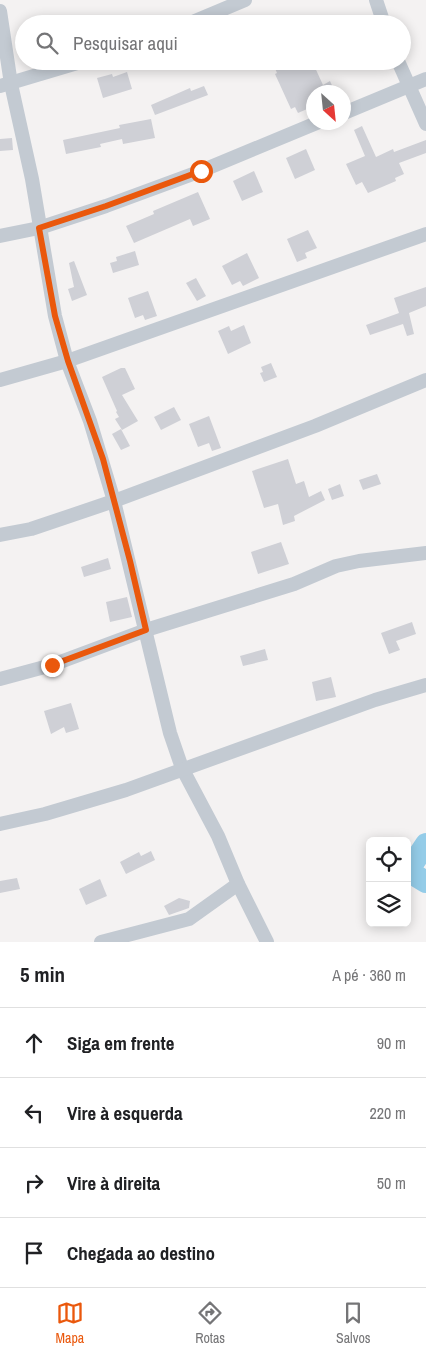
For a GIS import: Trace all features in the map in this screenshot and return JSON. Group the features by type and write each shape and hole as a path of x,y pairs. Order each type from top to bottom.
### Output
{"street":[{"path":"209,15 245,0"},
{"path":"376,0 381,15"},
{"path":"0,11 6,85 32,180 55,316 114,501 146,630 165,717 182,768 218,836 238,884 267,942"},
{"path":"6,85 55,70"},
{"path":"401,70 426,124"},
{"path":"351,110 426,79"},
{"path":"0,236 39,228 106,206 201,171 306,127"},
{"path":"0,380 68,361 426,234"},
{"path":"0,534 31,529 114,501 316,426 426,380"},
{"path":"0,679 52,665 146,630 294,584 336,566 359,561 426,553"},
{"path":"0,824 45,814 126,790 182,768 375,700 426,686"},
{"path":"101,942 189,919 238,884"}],"building":[{"path":"276,70 316,70 323,85 306,85 306,110 298,113 295,107 291,109 275,74 277,73"},
{"path":"127,72 132,89 103,98 97,78 112,74 113,77"},
{"path":"330,81 332,85 323,85"},
{"path":"204,86 208,95 155,115 151,105 190,88 191,91"},
{"path":"151,119 155,138 123,144 122,139 100,144 101,147 66,154 63,140 120,128 119,125"},
{"path":"362,126 376,157 393,149 394,152 426,140 426,153 399,163 404,174 395,178 396,181 368,193 362,182 356,185 346,164 365,156 354,130"},
{"path":"12,138 13,150 0,151 0,139"},
{"path":"306,149 315,170 295,179 286,158"},
{"path":"254,171 263,192 242,201 233,181"},
{"path":"198,192 210,219 193,226 190,219 134,243 126,226 154,214 153,211"},
{"path":"308,230 317,248 305,253 307,258 297,262 287,239"},
{"path":"135,251 139,265 113,273 110,263 117,261 116,257"},
{"path":"247,253 259,278 243,286 240,281 232,285 222,266"},
{"path":"74,261 87,295 72,301 68,289 74,287 69,263"},
{"path":"196,278 206,296 197,301 186,283"},
{"path":"426,287 426,306 409,313 414,334 407,336 403,324 370,335 366,325 399,313 394,298"},
{"path":"148,291 157,316 145,320 143,315 135,318 128,298"},
{"path":"244,325 251,343 228,354 218,331 229,326 231,331"},
{"path":"271,363 277,377 264,382 260,373 263,372 261,367"},
{"path":"125,368 135,389 122,395 138,421 122,430 115,419 119,417 102,377"},
{"path":"174,407 181,420 161,430 154,417"},
{"path":"209,416 221,448 212,451 209,443 198,447 189,424"},
{"path":"121,429 130,446 121,450 112,434"},
{"path":"288,459 296,484 304,481 309,497 321,491 325,500 294,516 295,521 283,525 278,504 264,508 252,471"},
{"path":"377,474 381,484 363,490 359,480"},
{"path":"340,484 344,496 332,500 328,489"},
{"path":"281,542 289,564 258,574 251,552"},
{"path":"108,558 111,569 84,577 81,567"},
{"path":"127,597 132,617 110,622 106,602"},
{"path":"412,622 416,634 396,641 400,650 389,654 381,633"},
{"path":"265,649 268,660 243,666 240,656"},
{"path":"331,677 336,697 316,701 312,682"},
{"path":"71,703 79,729 66,733 64,727 51,734 44,711"},
{"path":"151,851 155,860 126,874 120,862 139,852 141,856"},
{"path":"17,878 20,889 0,893 0,881"},
{"path":"100,879 107,896 86,905 79,889"},
{"path":"179,898 190,901 189,908 169,915 164,906"}],"waterway":[{"path":"426,844 408,871 426,882"}],"route":[{"path":"52,665 146,630 103,459 68,361 55,316 39,228 201,171"}]}
